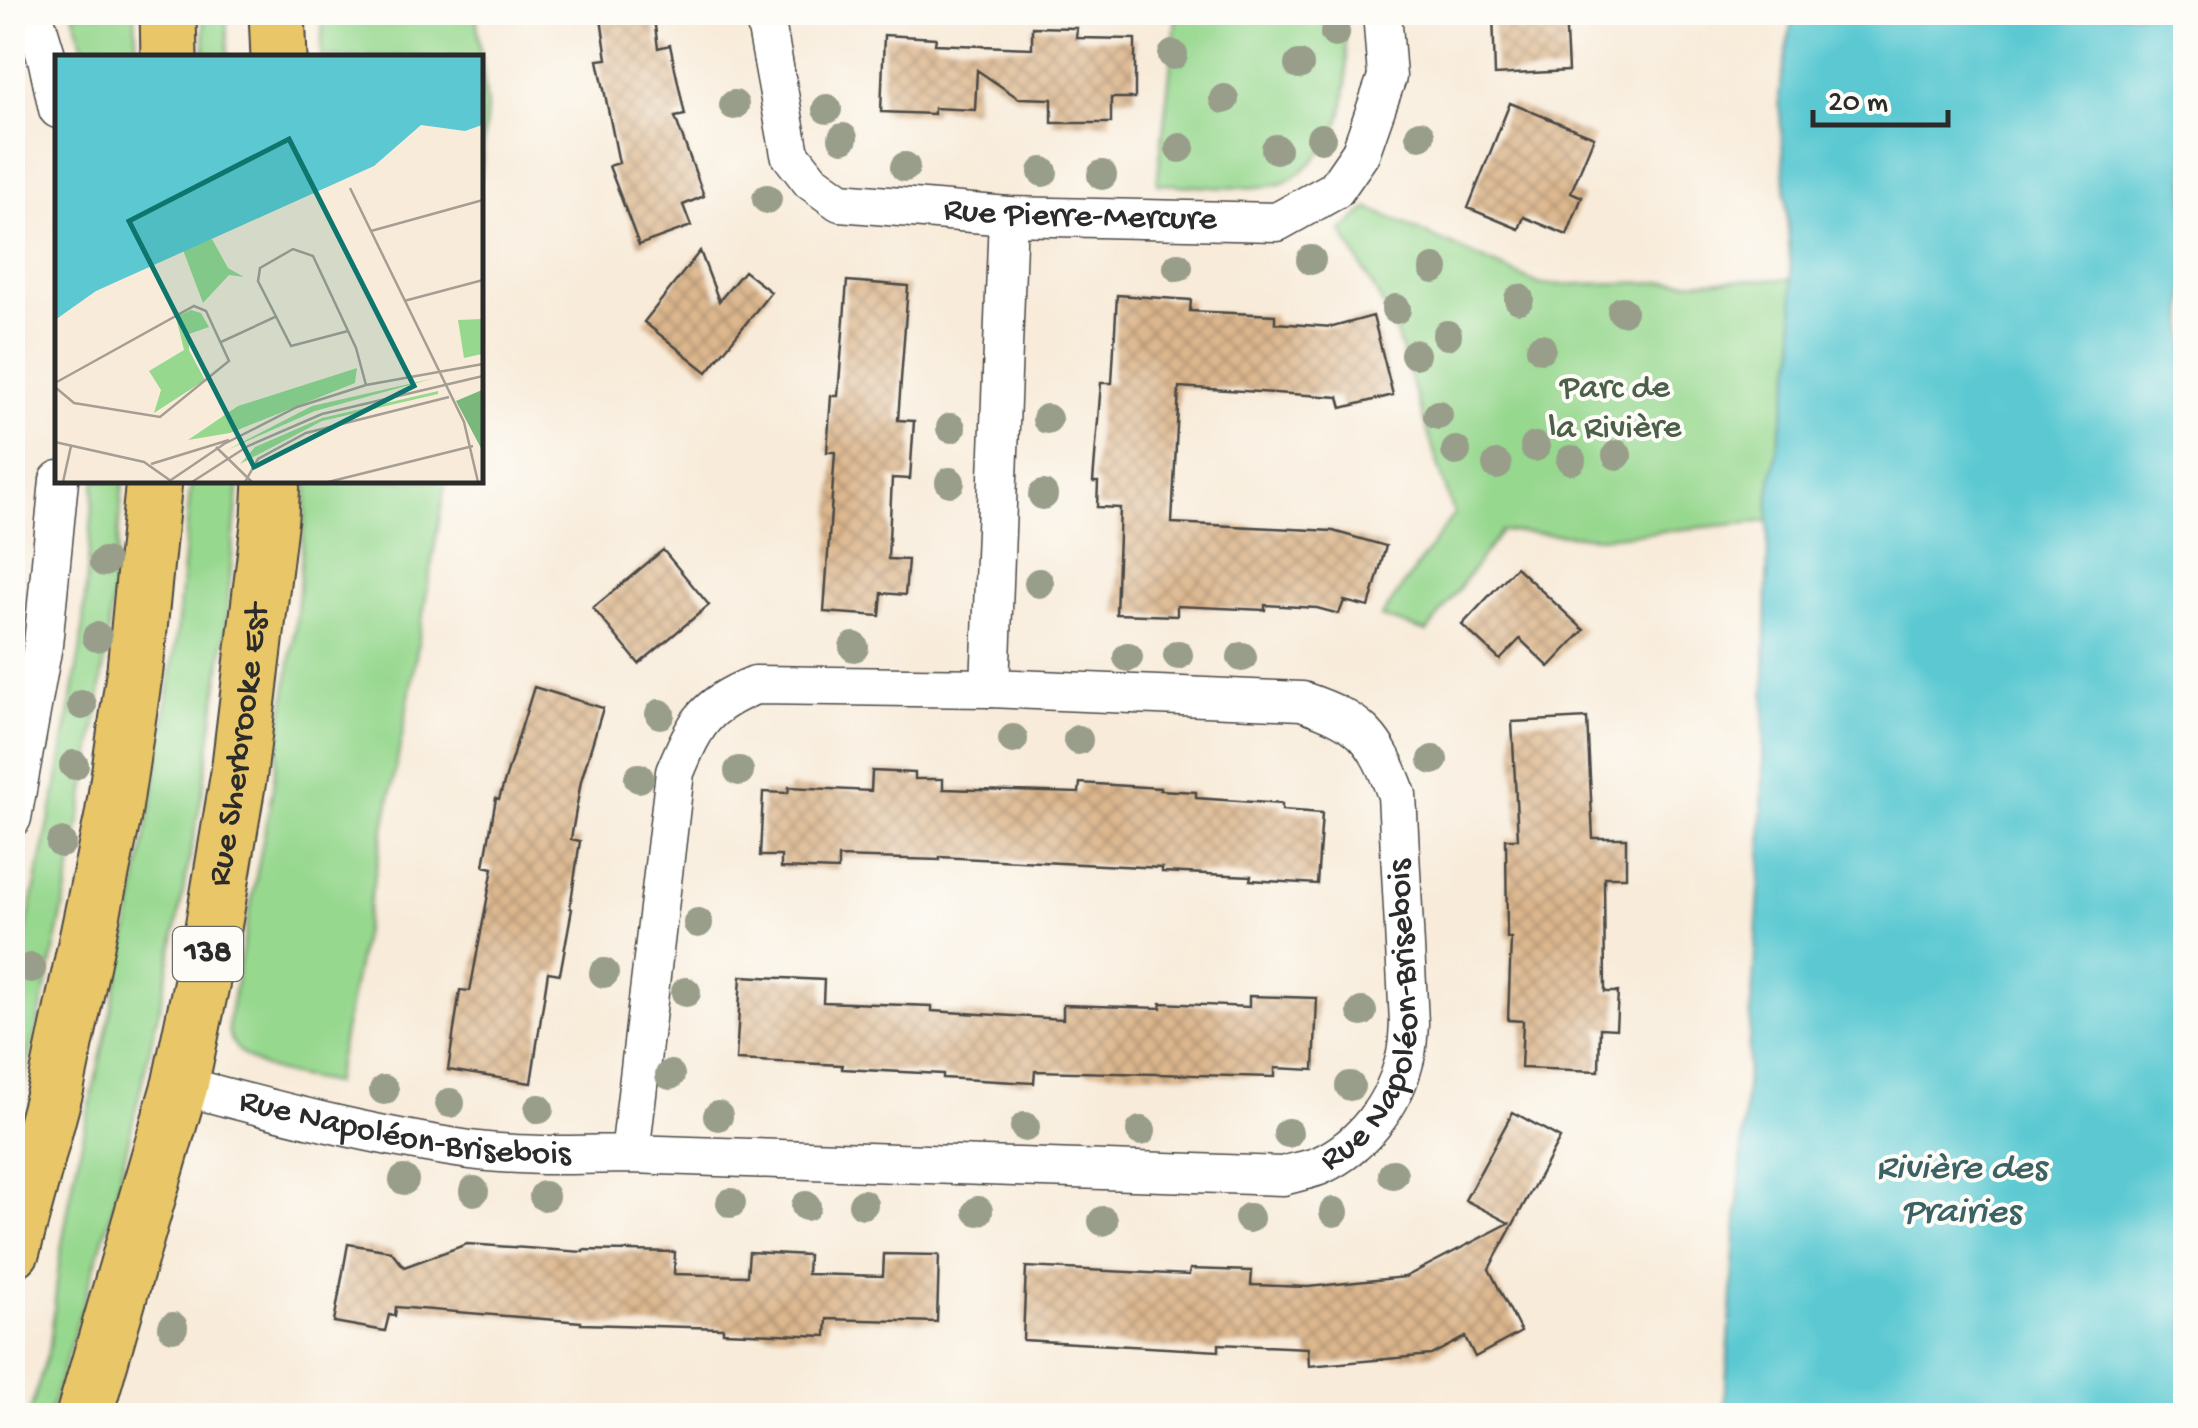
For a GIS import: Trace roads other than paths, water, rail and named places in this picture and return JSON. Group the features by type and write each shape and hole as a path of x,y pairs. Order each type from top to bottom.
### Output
{"main road":[{"path":"168,12 169,55"},
{"path":"277,12 279,55"},
{"path":"12,1250 56,1087 113,816 135,669 154,482"},
{"name":"Rue Sherbrooke Est","path":"84,1416 180,1084 213,928 240,773 272,482"}],"street":[{"path":"33,12 55,95"},
{"name":"Rue Pierre-Mercure","path":"764,12 790,154 810,180 840,202 1008,216 1277,222 1335,190 1360,154 1387,77 1382,12"},
{"path":"990,688 1008,216"},
{"path":"12,818 43,645 58,482"},
{"name":"Rue Napoléon-Brisebois","path":"180,1084 328,1122 474,1150 552,1156 630,1154 1283,1176 1321,1165 1356,1142 1378,1119 1394,1092 1405,1060 1409,1022 1397,795 1384,762 1367,734 1334,712 1302,701 990,688 755,685 726,697 704,715 675,772 630,1154"}],"water":[{"name":"Rivière des Prairies","path":"1793,13 2185,13 2185,1415 1724,1415 1761,863 1769,493 1796,347 1779,96"}],"park label":[{"name":"Parc de la Rivière","path":"1615,409"}]}
